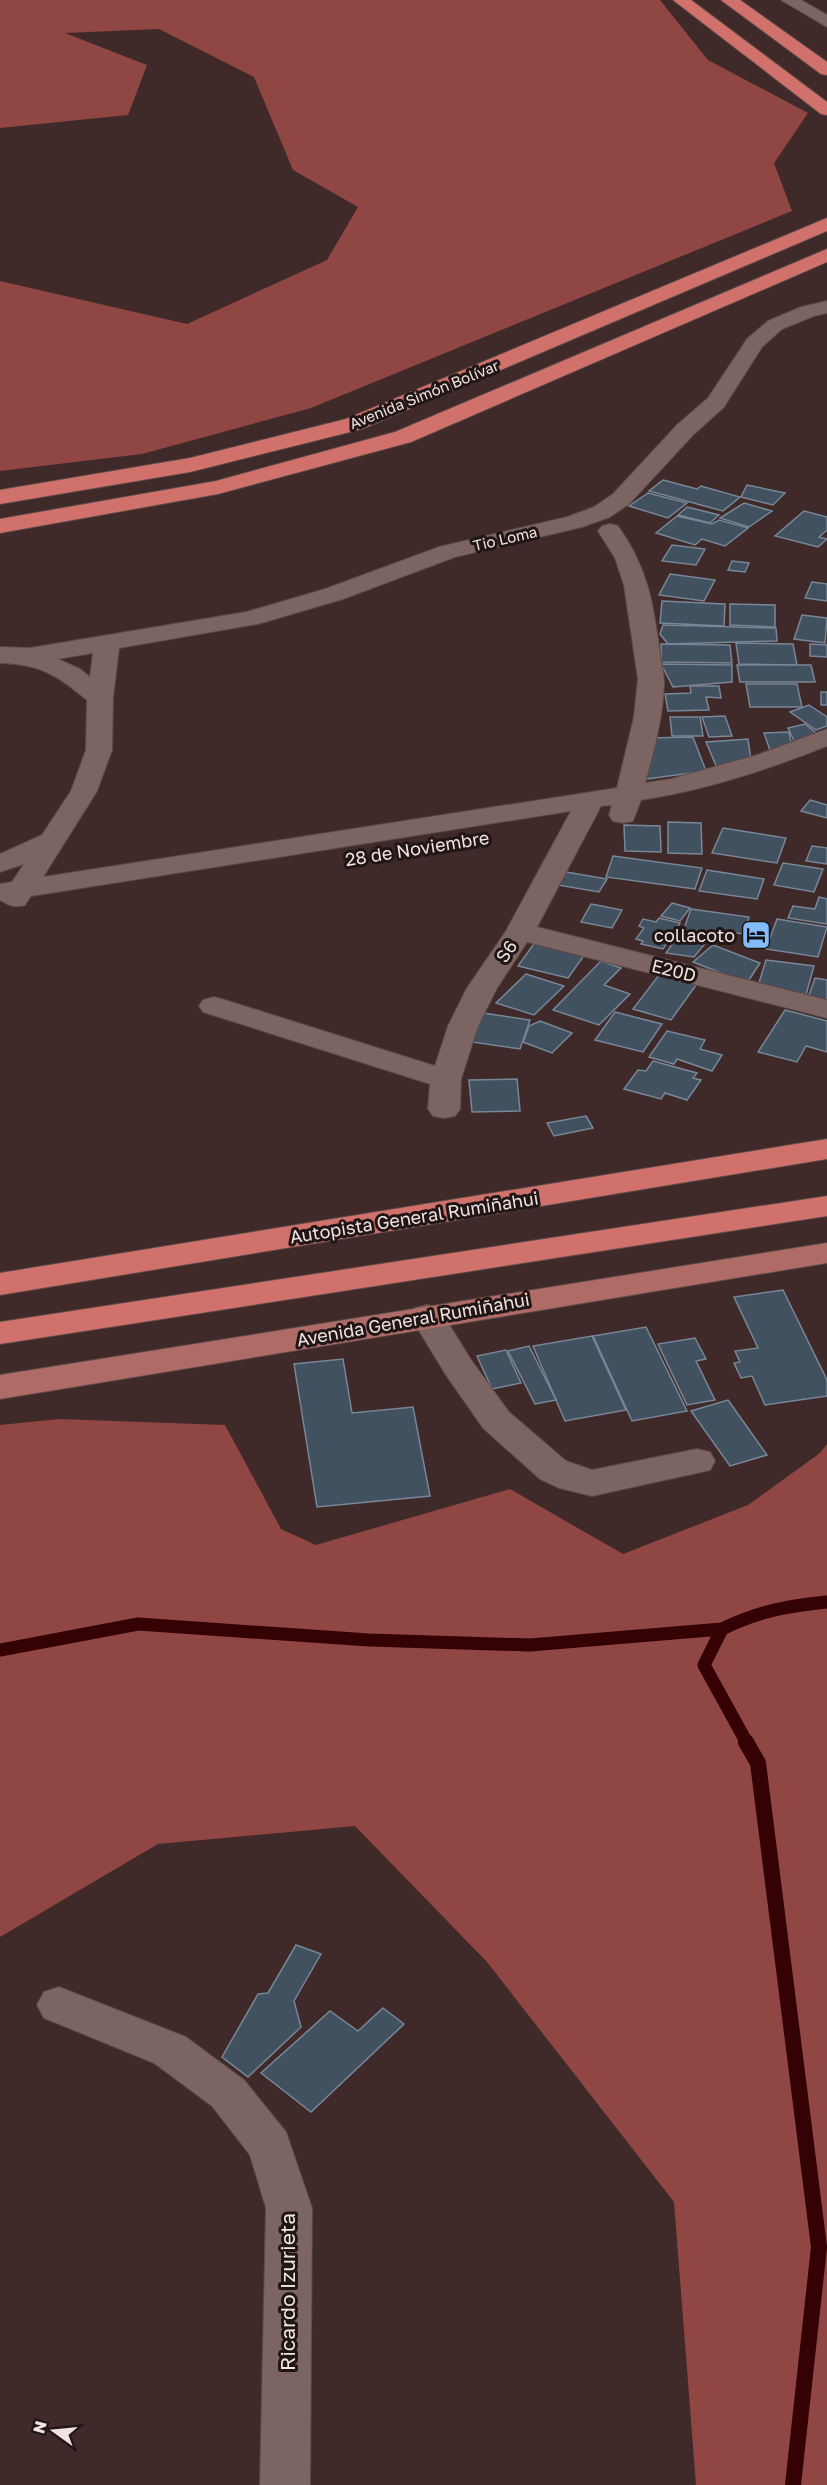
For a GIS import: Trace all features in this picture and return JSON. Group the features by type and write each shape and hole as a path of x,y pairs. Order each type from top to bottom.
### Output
{"highway":[{"path":"681,0 827,110"},
{"path":"729,0 827,70"},
{"name":"Avenida Simón Bolívar","path":"0,497 190,465 354,424 827,224"},
{"name":"Avenida Simón Bolívar","path":"0,526 218,487 404,437 827,255"},
{"name":"Autopista General Rumiñahui","path":"0,1284 827,1149"},
{"path":"0,1334 827,1206"}],"main road":[{"name":"Avenida General Rumiñahui","path":"0,1387 74,1377 427,1316 827,1253"}],"street":[{"path":"789,0 827,21"},
{"name":"Tio Loma","path":"30,656 249,619 334,594 447,552 574,522 602,512 621,499 685,430 716,402 754,343 776,325 808,311 827,307"},
{"path":"610,531 633,570 641,596 651,684 643,731 625,806"},
{"path":"6,901 52,841 84,791 99,750 100,698 106,643"},
{"path":"0,655 30,656 71,674 100,698"},
{"path":"625,806 766,761 827,737"},
{"name":"28 de Noviembre","path":"6,901 625,806 724,795 792,773 827,758"},
{"name":"S6","path":"444,1109 446,1079 463,1026 482,988 520,931 585,812"},
{"path":"0,864 52,841"},
{"name":"E20D","path":"520,931 827,1009"},
{"path":"214,1006 446,1079"},
{"path":"427,1316 458,1367 496,1420 553,1470 572,1479 592,1483 697,1461"},
{"name":"Ricardo Izurieta","path":"59,2005 170,2050 228,2093 270,2146 289,2208 285,2485"}],"shaded area":[{"path":"0,0 660,0 708,60 808,113 774,163 792,211 311,408 142,454 0,471 0,281 187,324 327,260 358,207 293,170 254,77 159,29 65,33 147,65 128,115 0,128"},
{"path":"59,1419 225,1425 281,1529 316,1545 510,1489 623,1554 748,1505 820,1453 827,1444 827,2485 696,2485 674,2202 487,1962 355,1826 158,1844 0,1937 0,1425"}],"building":[{"path":"663,480 697,489 701,486 740,497 723,511 649,491"},
{"path":"747,485 785,493 773,505 741,497"},
{"path":"648,493 687,503 668,518 629,506"},
{"path":"744,503 772,511 749,527 720,518"},
{"path":"687,507 719,515 710,523 678,515"},
{"path":"804,511 827,517 827,530 819,537 827,539 818,547 775,536"},
{"path":"677,516 712,524 719,520 748,528 725,546 702,539 695,545 656,533"},
{"path":"672,545 705,549 696,565 662,561"},
{"path":"732,561 749,563 745,572 728,570"},
{"path":"670,574 715,580 704,601 659,595"},
{"path":"812,582 827,584 827,601 805,598"},
{"path":"662,601 725,604 724,626 660,623"},
{"path":"730,604 775,605 775,627 730,625"},
{"path":"802,615 827,618 825,643 794,639"},
{"path":"663,625 776,628 777,641 668,644 660,634"},
{"path":"736,643 793,644 797,665 739,664"},
{"path":"661,644 730,645 732,663 661,662"},
{"path":"810,644 827,645 827,657 810,656"},
{"path":"661,664 732,665 732,682 673,687"},
{"path":"737,665 811,665 815,682 740,682"},
{"path":"746,684 797,684 802,707 750,707"},
{"path":"690,686 719,686 721,698 706,697 709,710 668,711 665,694 691,693"},
{"path":"821,692 827,692 827,705 821,705"},
{"path":"809,705 827,717 827,726 816,730 790,712"},
{"path":"725,716 732,736 709,737 702,717"},
{"path":"670,717 700,717 703,736 672,736"},
{"path":"805,724 816,733 804,741 795,743 788,728"},
{"path":"789,732 792,748 771,753 764,733"},
{"path":"693,737 706,771 639,780 648,738"},
{"path":"748,739 751,761 717,768 706,742"},
{"path":"810,800 827,805 827,818 801,811"},
{"path":"668,822 701,823 702,854 668,853"},
{"path":"624,825 660,826 661,852 625,851"},
{"path":"723,828 786,838 777,863 712,853"},
{"path":"812,846 827,848 827,864 806,861"},
{"path":"613,856 702,868 695,889 606,877"},
{"path":"783,863 823,869 814,892 774,885"},
{"path":"707,870 764,879 757,899 699,891"},
{"path":"566,872 607,879 599,892 558,885"},
{"path":"819,897 827,899 827,924 788,918 793,906 815,909"},
{"path":"672,903 690,908 680,921 661,916"},
{"path":"591,904 622,910 612,928 581,922"},
{"path":"691,909 749,917 744,934 716,930 694,957 666,953 685,926"},
{"path":"659,918 680,923 663,949 641,944 643,941 636,939 644,928 639,926 643,919 656,922"},
{"path":"777,919 827,927 818,957 766,949"},
{"path":"538,938 588,950 568,978 518,966"},
{"path":"713,945 760,963 747,983 693,962"},
{"path":"766,960 814,966 806,995 757,989"},
{"path":"601,961 621,968 604,985 630,994 599,1025 553,1010"},
{"path":"662,971 699,981 671,1020 633,1009"},
{"path":"526,974 564,986 534,1015 496,1003"},
{"path":"815,978 827,980 827,1001 808,998"},
{"path":"785,1010 827,1021 827,1052 806,1046 797,1062 758,1052"},
{"path":"615,1012 662,1024 643,1052 595,1040"},
{"path":"483,1013 530,1020 520,1049 472,1042"},
{"path":"540,1021 572,1033 552,1053 523,1042 529,1026"},
{"path":"667,1031 705,1040 700,1049 722,1055 712,1071 677,1059 674,1064 649,1057"},
{"path":"653,1061 697,1073 693,1078 701,1080 687,1100 665,1093 661,1099 624,1089 638,1070 646,1071"},
{"path":"517,1079 520,1111 472,1112 469,1080"},
{"path":"586,1116 593,1128 554,1136 547,1123"},
{"path":"783,1290 827,1380 827,1396 765,1405 752,1376 741,1378 734,1363 740,1362 735,1351 758,1348 734,1297"},
{"path":"646,1327 687,1411 632,1421 593,1336"},
{"path":"592,1336 626,1410 565,1421 533,1346"},
{"path":"695,1338 706,1359 696,1361 715,1400 687,1405 658,1344"},
{"path":"529,1346 556,1400 535,1404 508,1351"},
{"path":"506,1350 521,1383 492,1389 477,1356"},
{"path":"343,1359 352,1413 413,1407 430,1496 317,1507 294,1364"},
{"path":"728,1400 767,1455 730,1466 691,1411"},
{"path":"296,1945 321,1954 294,2001 301,2027 248,2077 222,2057 258,1994 268,1993"},
{"path":"383,2008 404,2024 311,2112 261,2073 330,2011 358,2031"}],"waterway":[{"path":"722,1629 773,1610 827,1602"},
{"path":"0,1650 138,1624 369,1640 530,1645 722,1629"},
{"path":"722,1629 704,1665 747,1743"},
{"path":"746,1742 758,1763 819,2247 793,2485"}],"place":[{"name":"collacoto","path":"756,935"}]}
